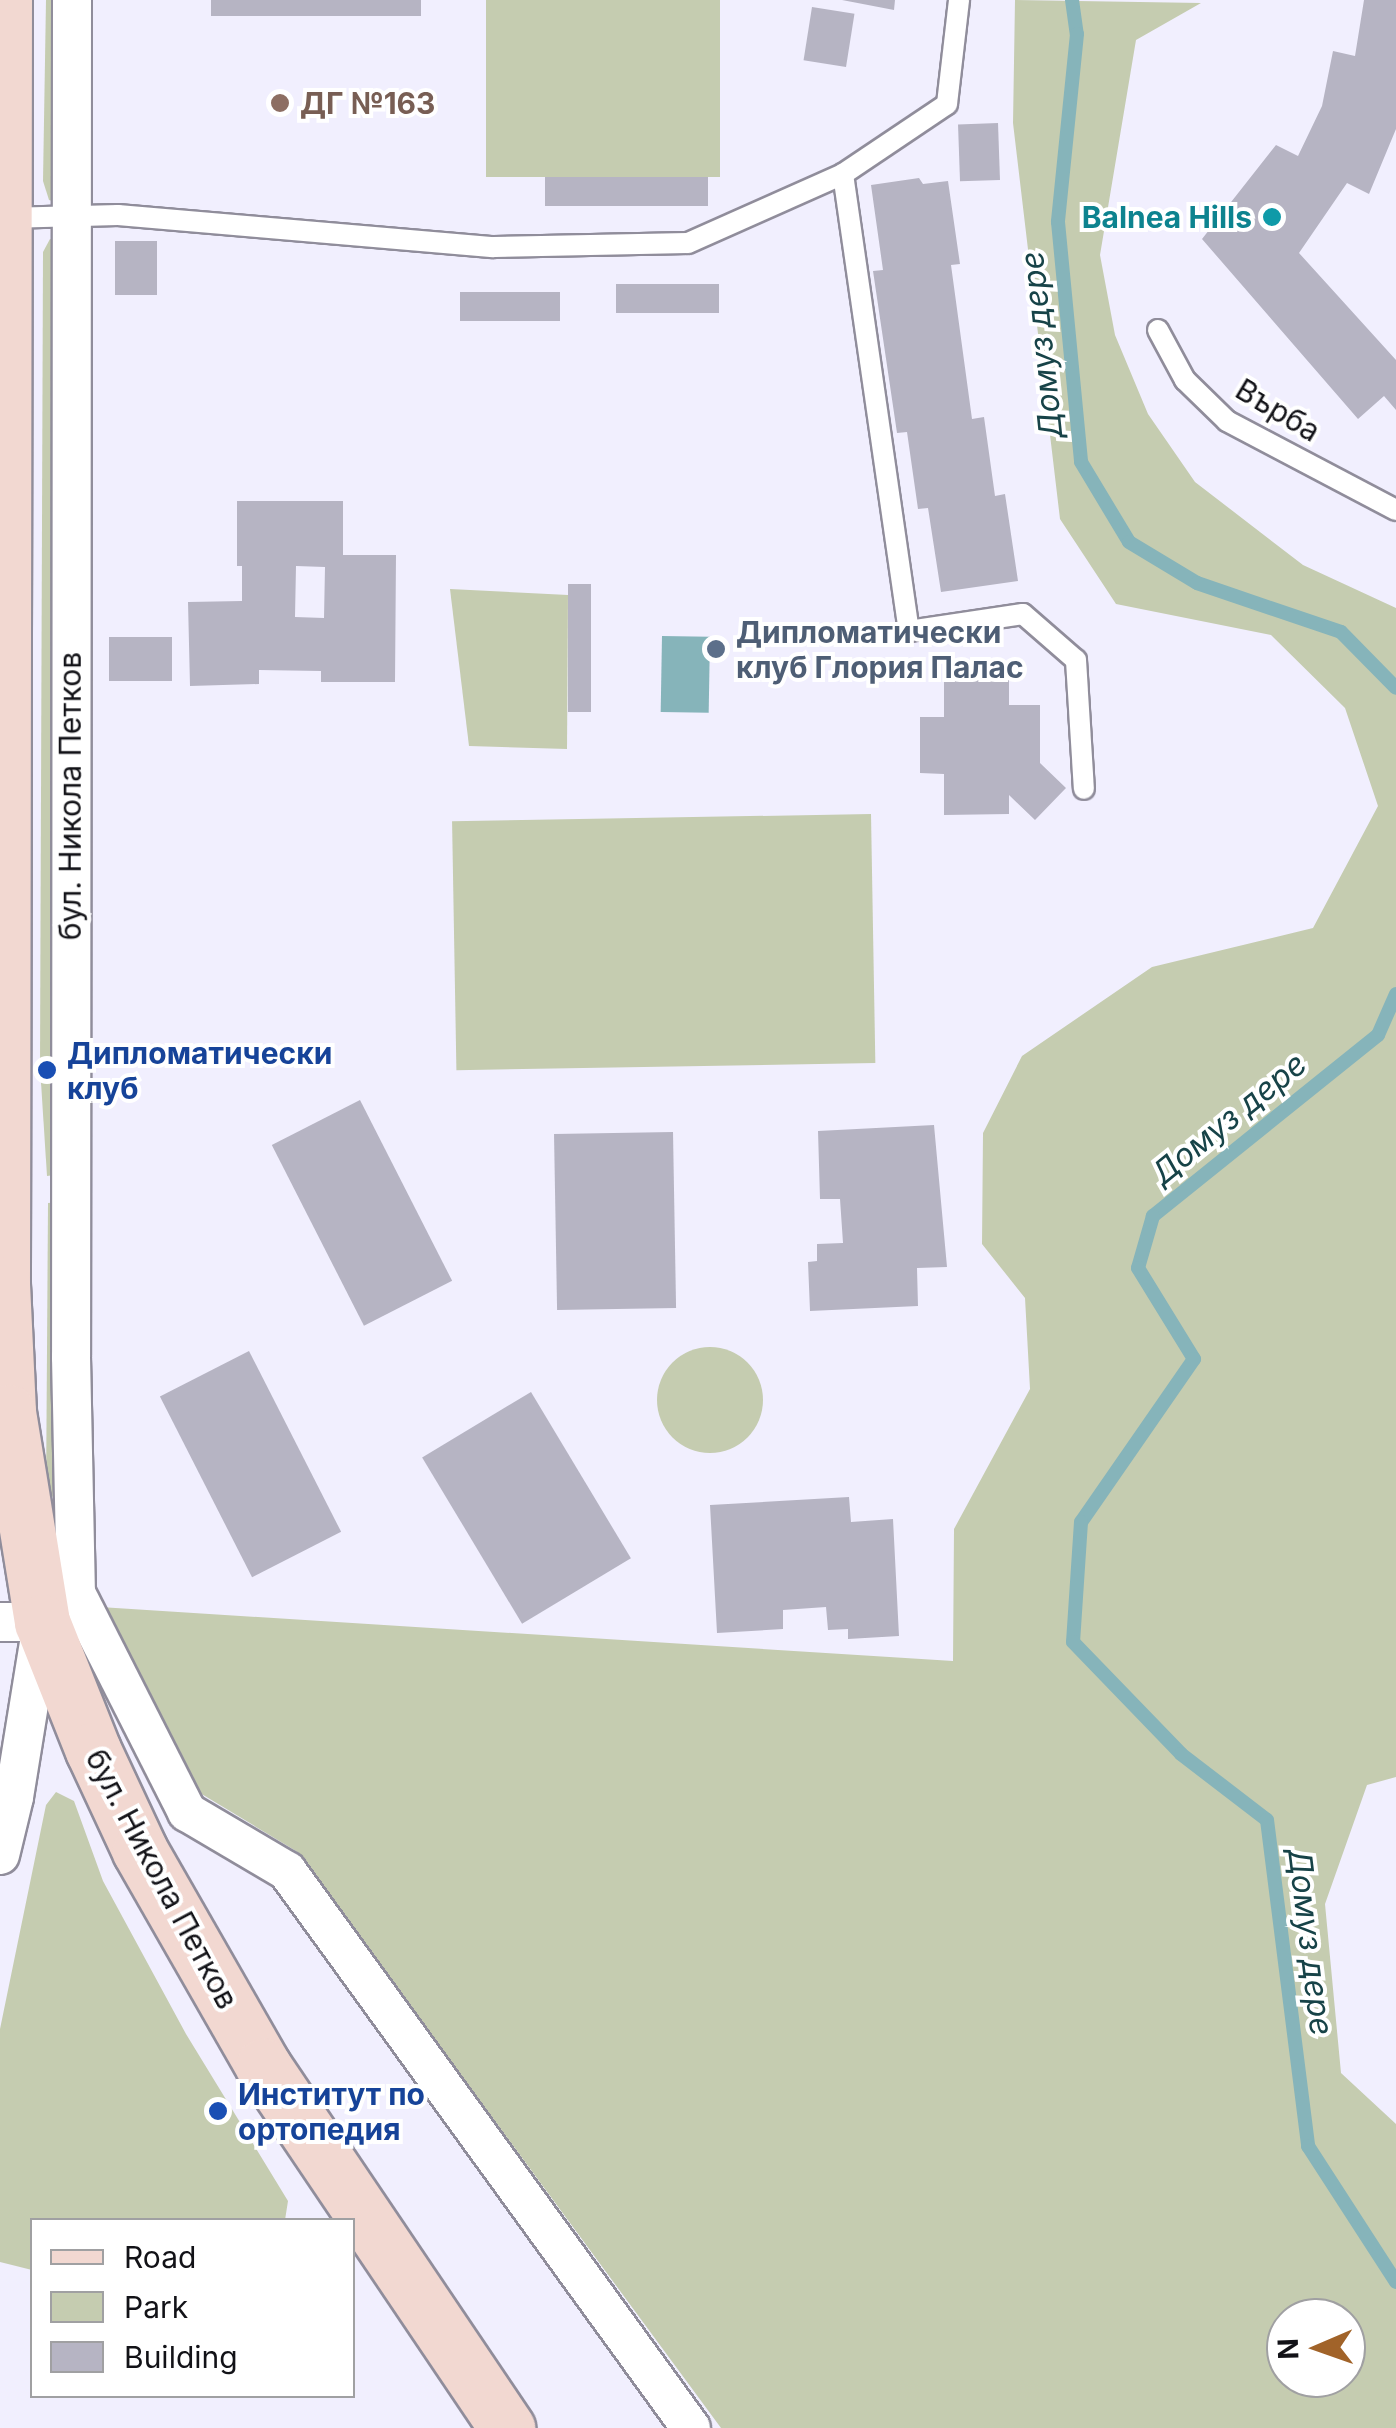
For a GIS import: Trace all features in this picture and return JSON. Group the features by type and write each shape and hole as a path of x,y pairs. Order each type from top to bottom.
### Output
{"street":[{"name":"бул. Никола Петков","path":"4,0 0,501 2,1284 8,1412 39,1612 93,1750 140,1851 263,2066 507,2428"},
{"name":"бул. Никола Петков","path":"39,1612 71,1357 72,0"},
{"path":"0,1855 14,1797 39,1612"},
{"path":"39,1612 188,1812 287,1871 691,2428"}],"lane":[{"path":"2,218 118,215 494,248 688,243 843,174 946,104 959,0"},
{"path":"843,174 909,631 1023,614 1076,660 1084,789"},
{"name":"Върба","path":"1158,330 1185,380 1227,422 1396,510"}],"green space":[{"path":"46,0 68,0 55,202 49,200 43,181"},
{"path":"486,0 720,0 720,177 486,177"},
{"path":"1015,0 1201,3 1136,40 1100,255 1115,335 1148,414 1195,482 1303,565 1396,608 1396,1777 1367,1785 1325,1904 1341,2073 1396,2124 1396,2428 721,2428 296,1851 190,1787 100,1607 953,1661 954,1529 1030,1389 1025,1298 982,1244 983,1133 1022,1056 1152,967 1313,928 1378,806 1345,708 1271,635 1116,604 1060,519 1013,123"},
{"path":"50,239 61,241 61,1174 47,1176 40,1067 43,252"},
{"path":"450,589 568,595 567,749 469,746"},
{"path":"871,814 875,1063 456,1070 452,821"},
{"path":"63,1202 65,1496 46,1497 48,1203"},
{"path":"710,1347 730,1351 748,1362 759,1380 763,1400 759,1420 748,1438 730,1449 710,1453 690,1449 672,1438 661,1420 657,1400 661,1380 672,1362 690,1351"},
{"path":"56,1792 74,1801 103,1881 186,2034 288,2201 285,2218 30,2218 30,2270 0,2262 0,2029 46,1805"}],"shaded area":[{"path":"662,636 710,637 709,713 661,712"}],"building":[{"path":"211,0 421,0 421,16 211,16"},
{"path":"842,0 895,0 894,10"},
{"name":"Balnea Hills","path":"1364,0 1396,0 1396,129 1369,194 1347,183 1299,253 1396,360 1396,410 1384,396 1358,419 1202,239 1276,145 1298,156 1322,106 1333,51 1355,56"},
{"path":"812,7 854,14 846,67 804,60"},
{"path":"998,123 1000,180 960,181 958,124"},
{"path":"545,177 708,177 708,206 545,206"},
{"path":"919,178 923,184 948,181 960,264 951,265 972,419 984,417 995,496 1005,494 1018,581 941,592 928,508 918,509 907,432 897,433 873,271 883,270 871,185"},
{"path":"115,241 157,241 157,295 115,295"},
{"path":"616,284 719,284 719,313 616,313"},
{"path":"460,292 560,292 560,321 460,321"},
{"path":"237,501 343,501 343,555 396,555 395,682 321,682 321,671 259,670 259,684 190,686 188,602 242,601 242,566 237,566","holes":["296,566 325,567 324,618 295,617"]},
{"path":"568,584 591,584 591,712 568,712"},
{"path":"109,637 172,637 172,681 109,681"},
{"path":"944,675 1009,675 1009,705 1040,705 1040,763 1066,788 1035,820 1009,795 1009,814 944,815 944,774 920,773 920,717 944,717"},
{"path":"360,1100 452,1281 364,1326 272,1145"},
{"path":"934,1125 947,1267 917,1268 918,1306 810,1311 808,1262 817,1261 817,1244 843,1243 840,1199 820,1199 818,1131"},
{"path":"673,1132 676,1308 557,1310 554,1134"},
{"path":"249,1351 341,1532 252,1577 160,1396"},
{"path":"531,1392 631,1558 522,1624 422,1457"},
{"path":"849,1497 851,1522 893,1519 899,1636 848,1639 848,1629 828,1630 826,1607 783,1610 783,1629 717,1633 710,1505"}],"waterway":[{"name":"Домуз дере","path":"1072,0 1077,34 1058,222 1081,462 1129,542 1197,583 1341,632 1396,688"},
{"name":"Домуз дере","path":"1396,994 1378,1035 1153,1216 1138,1268 1194,1359 1081,1522 1073,1642 1181,1754 1267,1820 1308,2146 1396,2282"}],"place":[{"name":"ДГ №163","path":"280,103"},
{"name":"Balnea Hills","path":"1272,217"},
{"name":"Дипломатически клуб Глория Палас","path":"716,649"},
{"name":"Дипломатически клуб","path":"47,1070"},
{"name":"Институт по ортопедия","path":"218,2111"}]}
